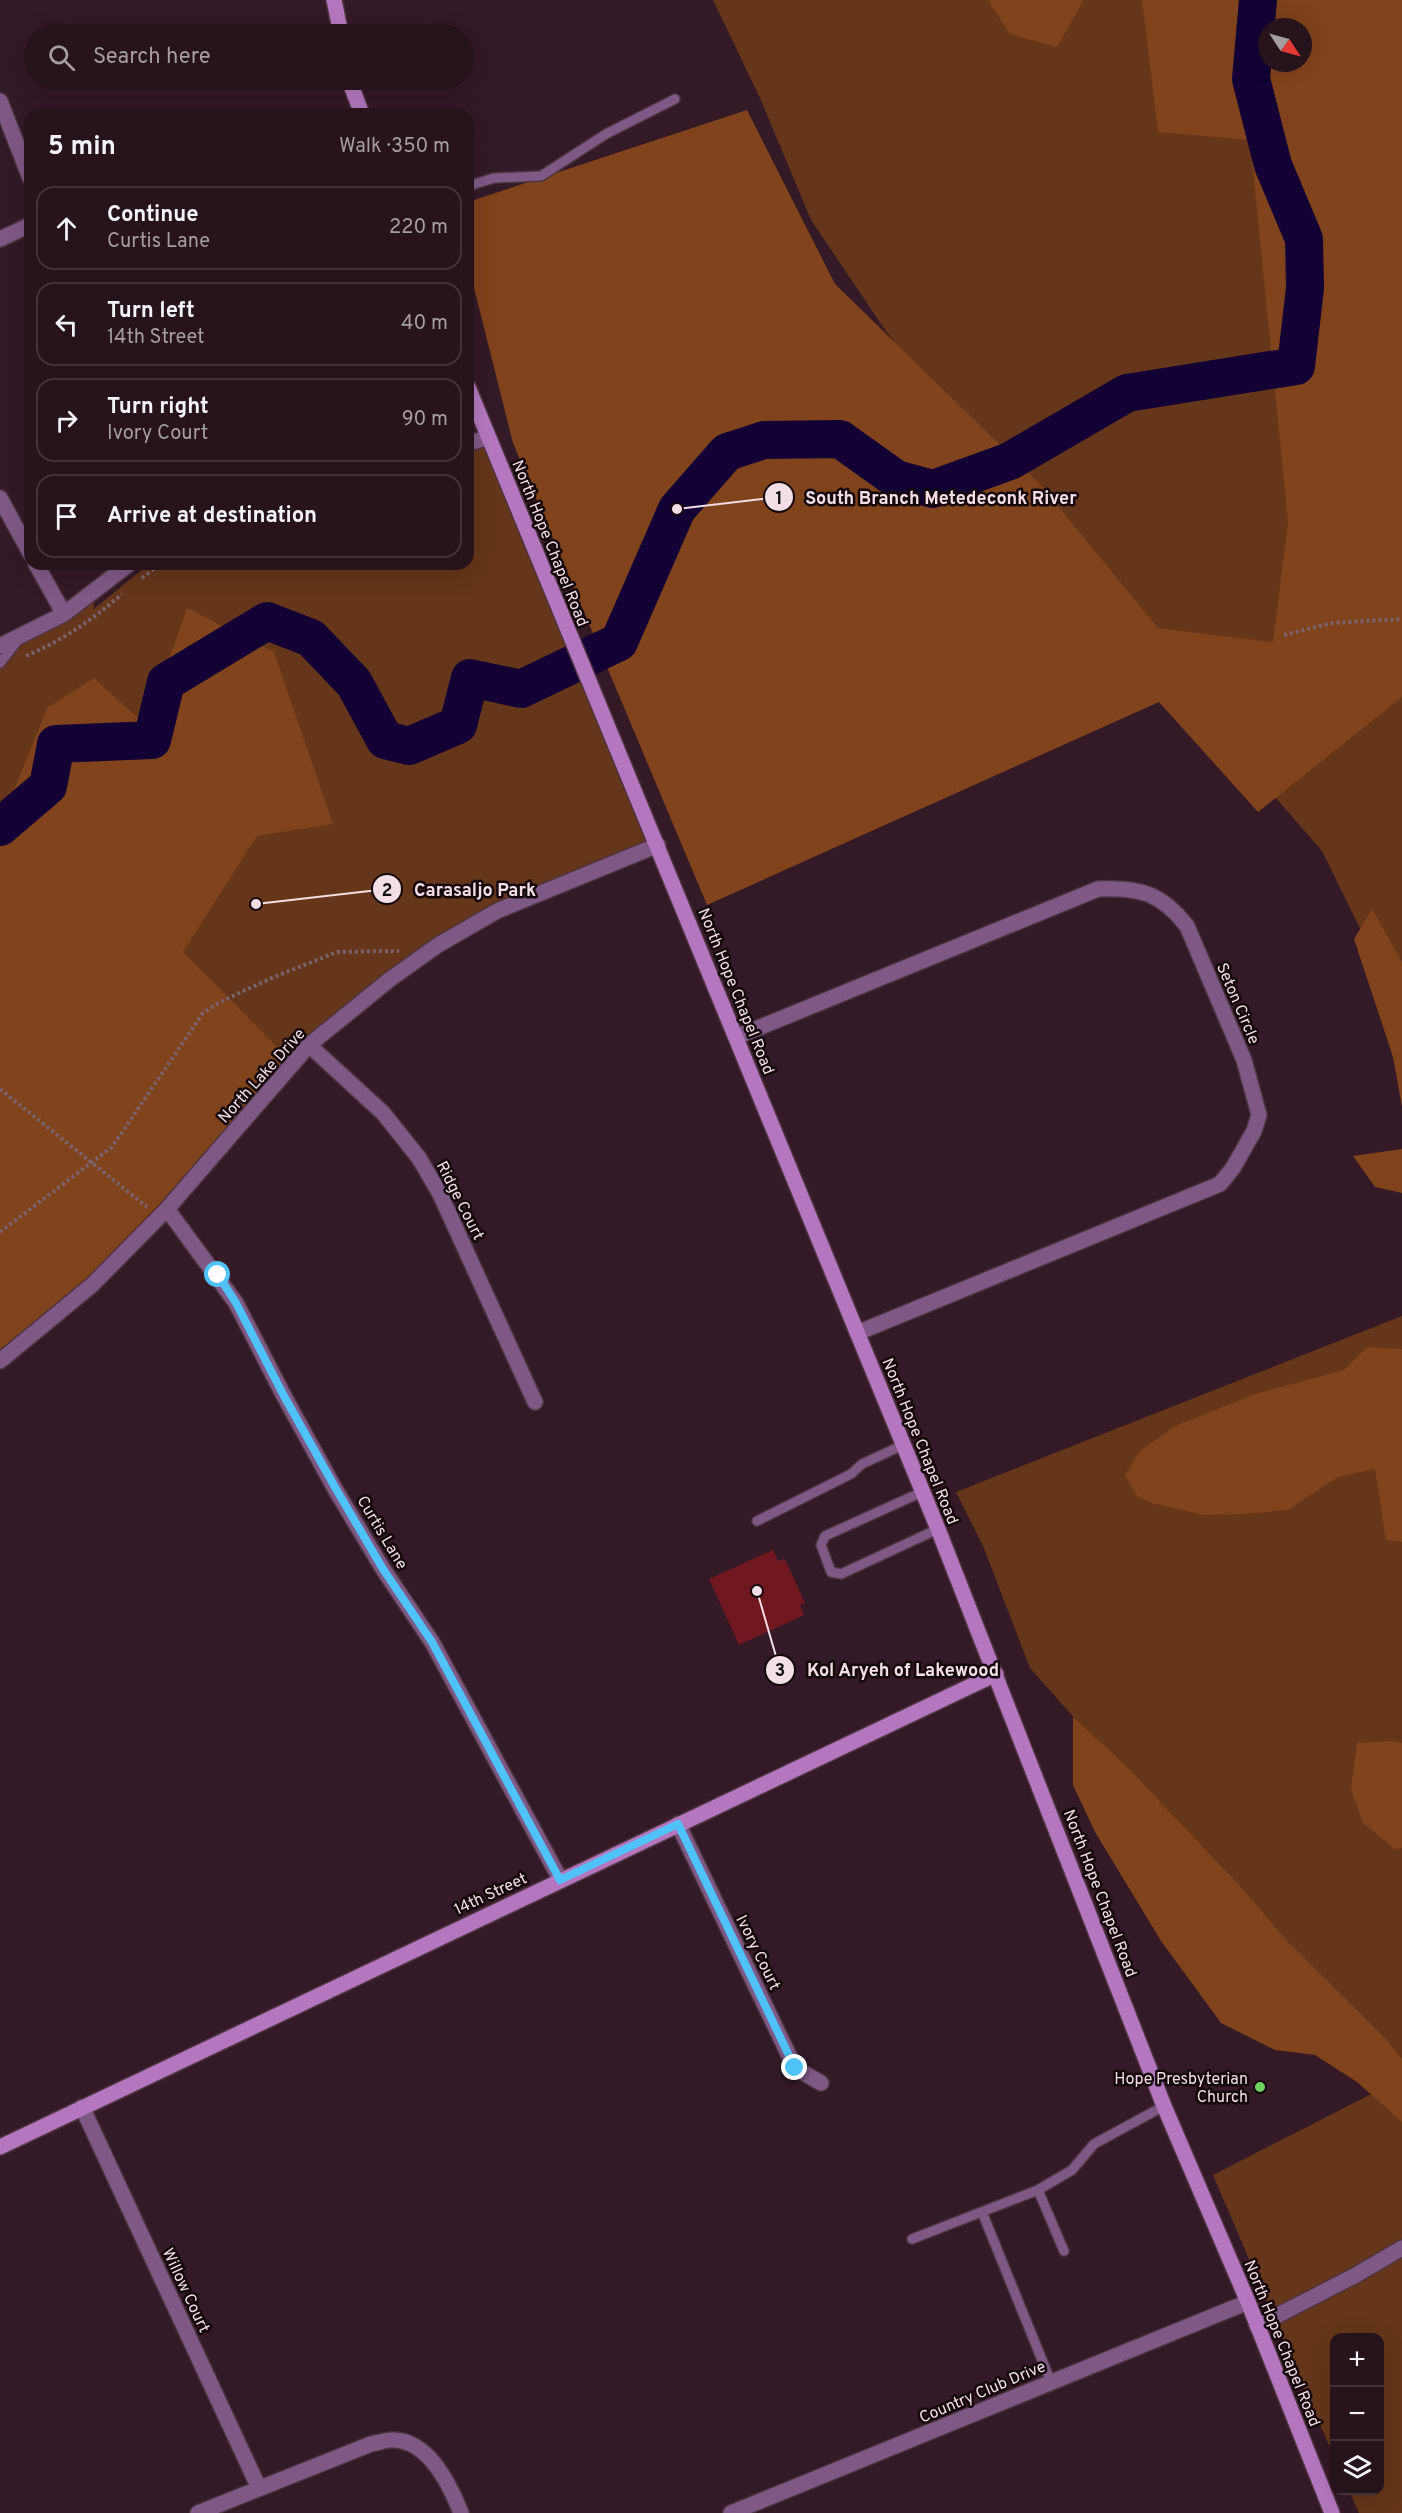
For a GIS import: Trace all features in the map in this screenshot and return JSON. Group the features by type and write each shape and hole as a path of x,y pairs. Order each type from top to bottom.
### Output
{"main road":[{"path":"334,0 338,24"},
{"path":"353,90 360,108"},
{"name":"North Hope Chapel Road","path":"474,402 938,1529 1164,2106 1248,2302 1332,2513"},
{"name":"14th Street","path":"0,2147 996,1674"}],"street":[{"path":"0,101 24,163"},
{"path":"0,239 24,228"},
{"path":"474,442 488,438"},
{"path":"0,498 24,542"},
{"path":"39,570 63,614"},
{"path":"0,646 21,638 63,614 121,570"},
{"name":"North Lake Drive","path":"0,1361 92,1285 163,1213 309,1045 389,980 430,951 497,911 658,845"},
{"name":"Seton Circle","path":"736,1036 1098,889 1126,888 1156,896 1173,909 1187,926 1244,1060 1259,1115 1254,1131 1220,1184 858,1333"},
{"name":"Ridge Court","path":"309,1045 383,1113 419,1158 440,1194 535,1402"},
{"name":"Curtis Lane","path":"163,1213 236,1303 336,1489 383,1569 432,1642 560,1880"},
{"name":"Ivory Court","path":"678,1824 795,2068 821,2083"},
{"name":"Willow Court","path":"82,2107 259,2488"},
{"path":"1257,2326 1356,2275 1402,2248"},
{"name":"Country Club Drive","path":"731,2513 1248,2302"},
{"path":"198,2513 371,2444 395,2439 412,2445 440,2467 461,2513"}],"lane":[{"path":"474,184 494,178 540,176 606,134 675,99"},
{"path":"0,663 21,638"},
{"path":"757,1521 851,1474 862,1464 903,1445"},
{"path":"922,1492 825,1536 821,1545 831,1572 841,1574 938,1529"},
{"path":"912,2239 1038,2190 1072,2170 1094,2144 1164,2106"},
{"path":"1038,2190 1064,2251"},
{"path":"982,2211 1051,2382"}],"path":[{"path":"1284,635 1332,623 1402,619"},
{"path":"0,1232 93,1164 112,1147 135,1116 193,1024 203,1013 220,1002 337,952 430,951"},
{"path":"0,1089 93,1164 163,1213"}],"shaded area":[{"path":"713,0 1201,0 1273,165 1402,620 1402,1014 1322,851 1054,543 885,330 811,220 760,98"},
{"path":"988,0 1084,0 1057,47 1010,34"},
{"path":"1142,0 1402,0 1402,697 1258,812 1159,702 707,905 513,443 474,288 474,200 747,110 835,284 1038,482 1158,628 1273,642 1288,522 1250,140 1158,132"},
{"path":"488,438 658,845 497,911 309,1045 0,1361 0,646 93,593 94,609 142,570 474,570 474,446"},
{"path":"187,608 274,652 333,824 257,836 183,952 292,1062 100,1279 0,1355 0,825 47,708 94,678 146,725"},
{"path":"1372,909 1402,962 1402,1107 1393,1057 1354,939"},
{"path":"1402,1149 1402,1193 1375,1187 1353,1156"},
{"path":"1402,1316 1402,2087 1030,1668 983,1546 956,1492"},
{"path":"1367,1347 1402,1349 1402,1542 1386,1540 1375,1469 1338,1477 1288,1510 1203,1515 1151,1503 1137,1496 1125,1475 1140,1451 1175,1426 1255,1394 1344,1370"},
{"path":"1073,1717 1127,1767 1240,1886 1286,1940 1384,2037 1402,2059 1402,2122 1357,2082 1315,2055 1275,2050 1221,2023 1161,1941 1095,1832 1073,1785"},
{"path":"1393,1741 1402,1743 1402,1848 1395,1849 1363,1823 1351,1789 1357,1743"},
{"path":"1387,2086 1402,2104 1402,2513 1359,2513 1351,2495 1384,2495 1384,2333 1330,2333 1330,2448 1213,2175"}],"building":[{"path":"773,1550 778,1561 785,1559 805,1603 800,1605 804,1615 739,1645 709,1579"}],"waterway":[{"path":"0,827 48,786 56,744 152,740 166,682 267,621 311,638 354,683 385,740 409,746 458,725 470,678 521,689 619,642 677,509 727,452 764,440 840,439 896,479 933,489 1010,461 1127,393 1296,366 1305,288 1304,239 1273,165 1251,79 1258,0"}],"place":[{"name":"South Branch Metedeconk River","path":"677,509"},
{"name":"Carasaljo Park","path":"256,904"},
{"name":"Kol Aryeh of Lakewood","path":"757,1591"},
{"name":"Hope Presbyterian Church","path":"1260,2087"}],"route":[{"path":"218,1275 251,1330 284,1396 336,1489 383,1569 432,1642 560,1880 678,1824 795,2068"}]}
